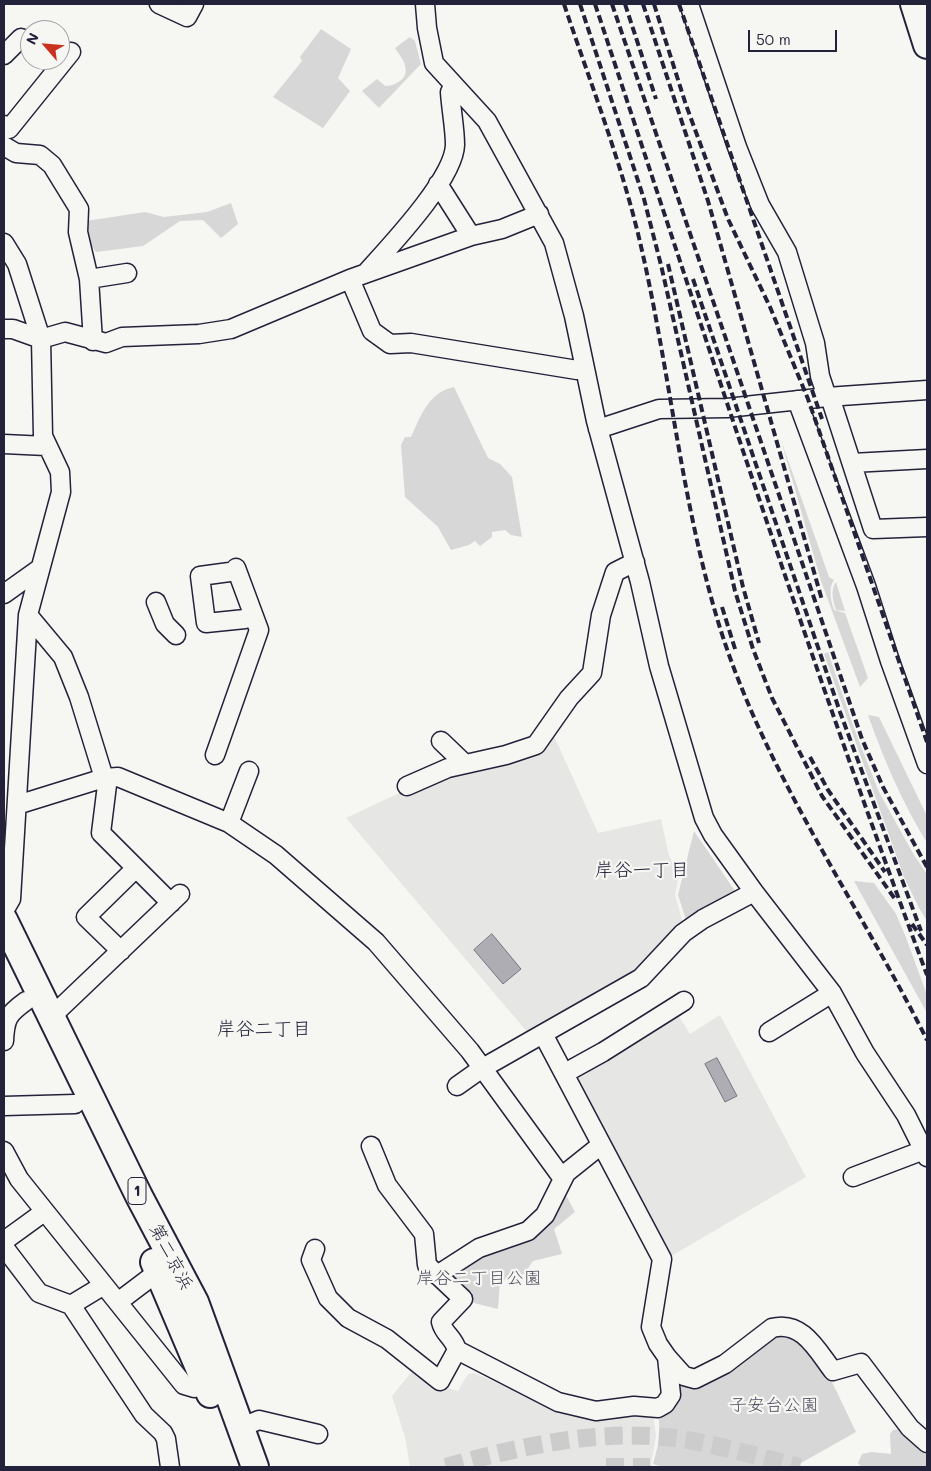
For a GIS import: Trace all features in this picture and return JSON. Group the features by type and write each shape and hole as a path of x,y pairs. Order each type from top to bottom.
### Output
{"highway":[{"path":"914,4 927,45"},
{"path":"925,4 927,9"},
{"name":"第二京浜","path":"4,920 167,1268 237,1467"},
{"name":"第二京浜","path":"4,956 75,1104 167,1268 195,1302 255,1467"}],"street":[{"path":"159,4 187,18 194,4"},
{"path":"425,4 427,28 434,63 487,121 554,243 563,270 598,429 635,562 659,666 704,818 713,835 754,892 832,993 865,1053 906,1115 925,1154 853,1177"},
{"path":"689,4 737,147 760,205 787,252 815,343 820,376 852,463 854,476 873,529 927,527"},
{"path":"4,56 20,39"},
{"path":"4,125 9,129 71,52"},
{"path":"358,276 448,170 455,146 450,92 454,86"},
{"path":"4,146 16,153 40,155 52,165 79,209 78,232 89,279 93,341"},
{"path":"438,184 471,236"},
{"path":"4,329 13,329 41,339 65,332 106,343 122,337 199,334 231,329 358,276 471,236 502,229 539,214"},
{"path":"4,243 17,264 41,339 42,425 46,446 60,472 61,492 28,615 11,899 4,911"},
{"path":"89,279 127,273"},
{"path":"358,276 372,332 390,344 411,343 577,370 584,369"},
{"path":"598,429 660,409 727,408 828,397 927,390"},
{"path":"797,400 866,586 890,661 927,764"},
{"path":"4,444 46,446"},
{"path":"852,463 927,459"},
{"path":"407,786 448,768 506,755 536,745 569,698 592,673 601,615 609,586 615,572 635,562"},
{"path":"4,594 39,569"},
{"path":"215,755 259,630 254,616 236,569 200,576 206,623 245,619 254,616"},
{"path":"156,602 165,624 176,635"},
{"path":"28,615 63,657 79,697 106,777 101,833 135,869 175,899 51,1017"},
{"path":"441,741 465,764"},
{"path":"229,823 250,771"},
{"path":"17,805 106,777 118,777 152,789 229,823 276,855 376,942 470,1052 562,1179"},
{"path":"121,951 86,917 135,869"},
{"path":"457,1086 481,1069 641,978 683,933 703,919 754,892"},
{"path":"769,1032 832,993"},
{"path":"565,1072 603,1052 684,1000"},
{"path":"4,1041 6,1020 11,1012 26,1001"},
{"path":"543,1034 565,1072 662,1259 651,1327 658,1344 684,1376 695,1379 725,1364 772,1328 784,1325 794,1327 816,1348 833,1371 861,1363 910,1428 927,1443"},
{"path":"4,1106 75,1104"},
{"path":"437,1274 479,1248 528,1231 546,1215 566,1174 602,1145"},
{"path":"315,1249 310,1260 328,1298 348,1318 387,1339 440,1381 457,1350 454,1340 443,1330 441,1322 463,1299 427,1265 424,1234 387,1185 371,1146"},
{"path":"4,1151 19,1180 184,1385 194,1388 207,1385"},
{"path":"4,1242 44,1212"},
{"path":"4,1247 39,1293 71,1305 144,1415 163,1433 166,1439 170,1467"},
{"path":"118,1302 167,1268"},
{"path":"71,1305 104,1285"},
{"path":"457,1350 558,1402 596,1410 608,1407 634,1406 658,1408 665,1404 671,1395 667,1356"},
{"path":"242,1427 259,1420 318,1434"}],"shaded area":[{"path":"554,736 598,833 661,819 669,856 679,874 675,895 683,923 664,941 661,941 645,963 618,982 528,1033 346,818 448,770 535,749"},
{"path":"492,934 521,969 503,984 474,950"},
{"path":"677,1013 690,1034 720,1015 806,1177 668,1258 571,1077"},
{"path":"717,1058 737,1096 725,1102 705,1064"},
{"path":"413,1370 427,1382 458,1391 468,1374 475,1373 557,1410 653,1414 656,1436 651,1465 655,1467 410,1467 405,1437 392,1396"}],"green space":[{"path":"321,29 351,49 338,78 350,91 323,128 273,97 302,61 300,57"},
{"path":"410,37 415,41 421,64 379,108 362,91 377,79 385,86 393,85 403,78 406,71 402,59 395,48"},
{"path":"231,203 238,224 221,238 203,220 180,221 143,246 96,252 89,242 86,221 145,212 164,217 207,212"},
{"path":"454,387 488,458 500,464 512,477 522,537 511,535 505,530 492,532 492,537 480,546 475,541 469,545 451,550 438,527 405,497 401,445 405,437 411,437 422,413 432,399 445,390"},
{"path":"781,440 829,577 834,580 832,583 831,599 834,610 845,613 868,678 860,687 821,581"},
{"path":"836,582 845,611 836,610 835,607 833,592"},
{"path":"828,652 855,731 879,792 914,855 927,874 927,921 904,877 824,654"},
{"path":"868,715 879,717 927,816 927,843 894,781"},
{"path":"694,831 735,891 686,920 678,895"},
{"path":"854,881 874,883 896,914 927,995 927,1013"},
{"name":"岸谷二丁目公園","path":"563,1190 575,1212 554,1229 562,1254 533,1261 524,1274 500,1281 498,1309 474,1303 445,1276 481,1252 518,1243"},
{"name":"子安台公園","path":"783,1325 833,1371 831,1380 856,1432 794,1467 663,1467 653,1464 660,1437 658,1408 670,1382"},
{"path":"904,1428 927,1449 927,1467 861,1467 858,1463 862,1454 872,1452 891,1454 890,1434 893,1430"}],"tunnel":[{"path":"446,1467 531,1446 559,1441 617,1436 675,1438 722,1447 800,1467"},
{"path":"606,1467 650,1467"}],"railway":[{"path":"564,4 614,152 640,242 660,339 695,533 720,628 762,736 815,838 927,1040"},
{"path":"580,4 644,199 661,265 735,591 753,649 772,698 822,796 895,899"},
{"path":"595,4 798,612 927,975"},
{"path":"612,4 862,739 883,787 927,867"},
{"path":"625,4 656,99"},
{"path":"643,4 708,201 822,600"},
{"path":"654,4 686,105 728,219 770,307 808,399 927,742"},
{"path":"679,4 822,419"},
{"path":"668,264 743,587 759,643"},
{"path":"693,279 840,712 921,931"},
{"path":"722,607 736,652"},
{"path":"810,757 828,790 885,872"},
{"path":"912,924 927,945"}],"district":[{"name":"岸谷一丁目","path":"642,870"},
{"name":"岸谷二丁目","path":"264,1029"}]}
